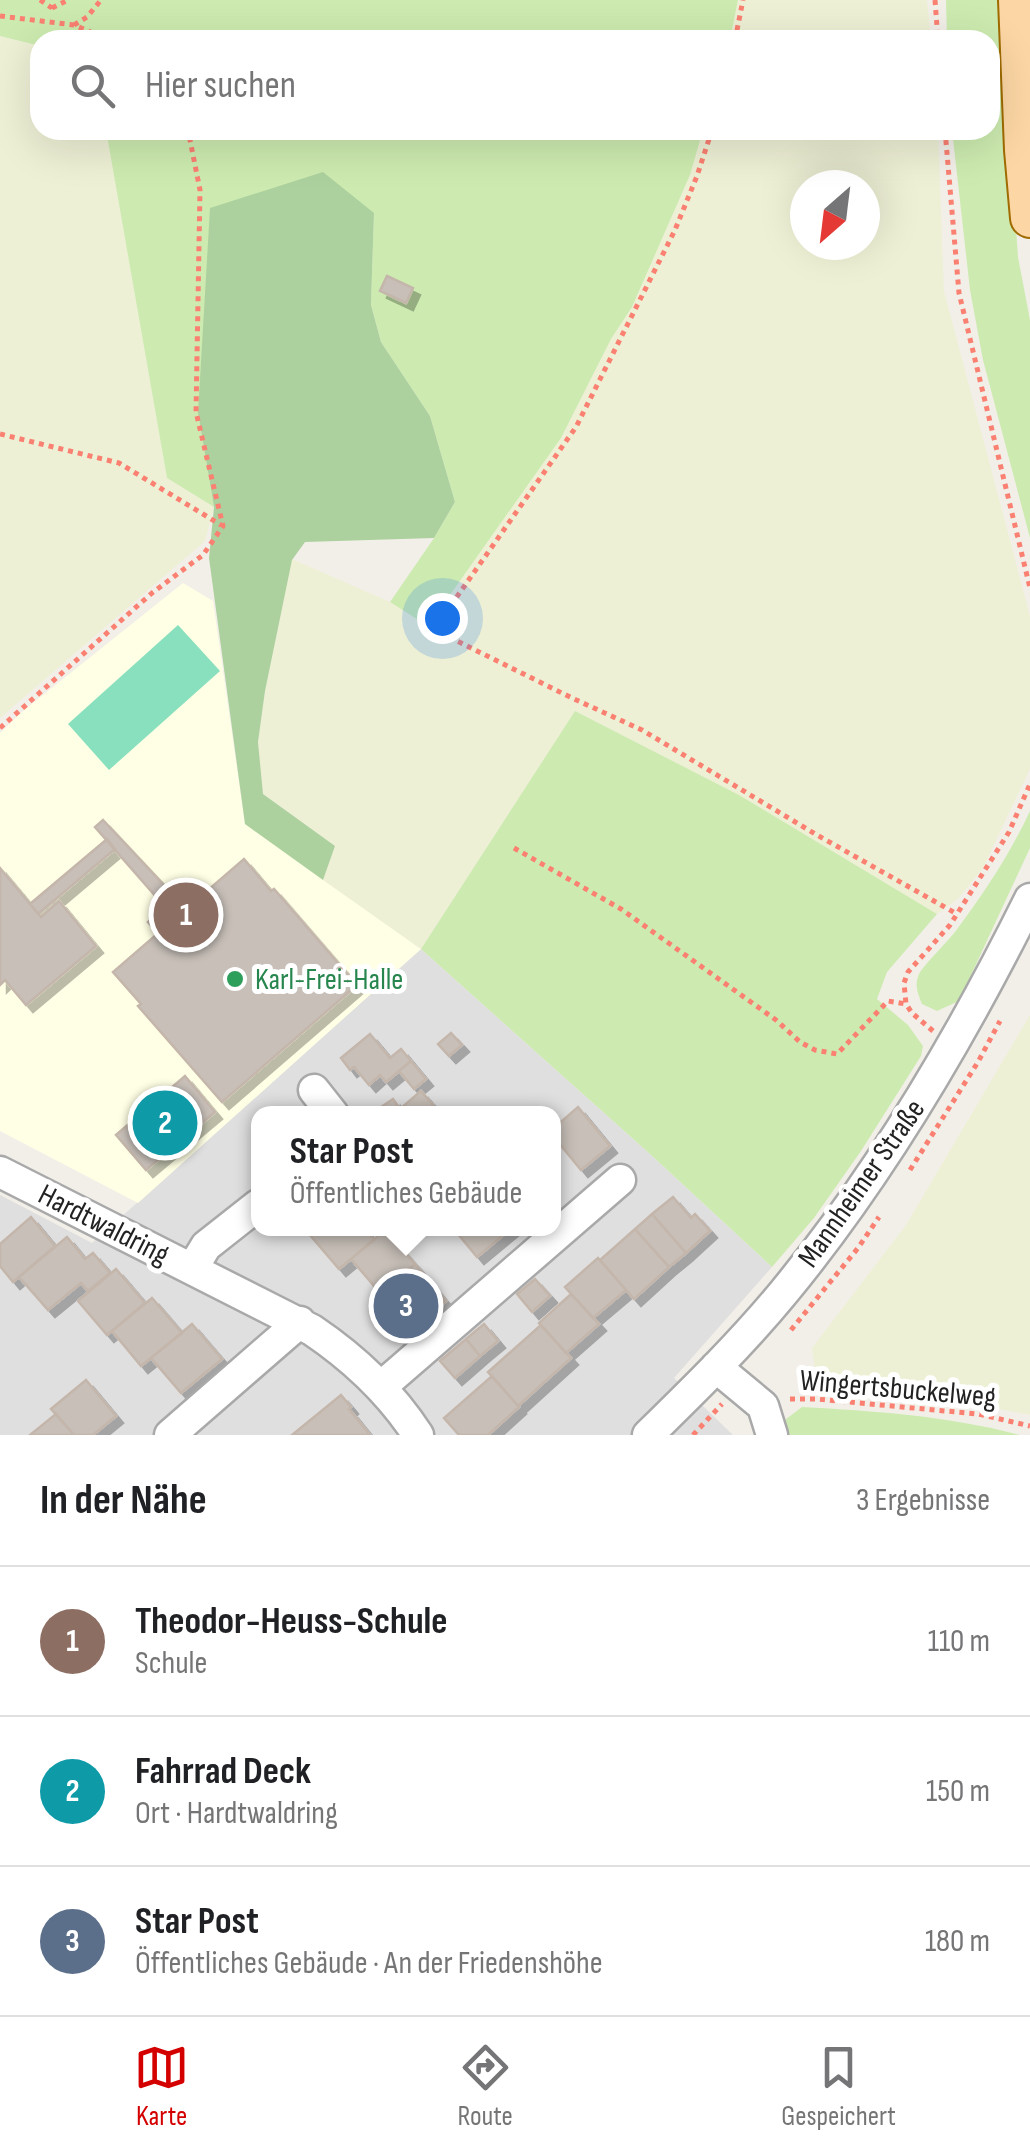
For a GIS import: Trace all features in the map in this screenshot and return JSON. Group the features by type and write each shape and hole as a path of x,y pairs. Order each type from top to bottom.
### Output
{"main road":[{"path":"1018,0 1030,218"}],"street":[{"name":"Mannheimer Straße","path":"648,1435 727,1377 911,1113 1030,899"},
{"path":"314,1090 327,1106"},
{"path":"561,1231 620,1180"},
{"name":"Hardtwaldring","path":"5,1185 192,1268 300,1322 382,1386 418,1435"},
{"name":"Hardtwaldring","path":"192,1268 206,1246 251,1211"},
{"path":"382,1386 555,1236"},
{"path":"170,1435 300,1322"},
{"path":"727,1377 767,1421"}],"path":[{"path":"40,0 52,8 54,25"},
{"path":"52,8 68,0"},
{"path":"74,26 101,0"},
{"path":"737,30 743,0"},
{"path":"934,0 937,30"},
{"path":"0,16 84,30"},
{"path":"0,728 203,554 222,526 196,412 200,190 190,140"},
{"path":"709,140 675,230 576,427 449,608 442,625 455,640 642,730 957,914"},
{"path":"947,140 960,293 1030,588"},
{"path":"0,434 119,463 222,526"},
{"path":"950,1046 906,1004 903,995 908,972 950,926 1008,832 1030,784"},
{"path":"514,848 621,909 815,1050 837,1054 888,1001 906,1004"},
{"path":"693,1435 727,1377"},
{"name":"Wingertsbuckelweg","path":"767,1421 789,1399 816,1398 978,1414 1030,1426"}],"shaded area":[{"path":"738,0 927,0 930,30 732,30"},
{"path":"0,36 30,44 30,140 108,140 167,478 214,507 205,541 0,718"},
{"path":"700,140 938,140 944,291 1030,616 1030,769 983,868 958,899 937,914 739,795 575,711 421,949 323,880 335,846 263,794 258,742 292,559 390,602 428,625 561,438 611,339 632,307 690,175"},
{"path":"183,583 213,601 245,824 421,949 138,1203 0,1131 0,733"},
{"path":"421,949 772,1267 674,1378 733,1435 0,1435 0,1195 92,1243"},
{"path":"1030,1015 1030,1415 817,1387 812,1348 906,1225"}],"green space":[{"path":"0,0 738,0 732,30 30,30 30,44 0,36"},
{"path":"946,0 1001,0 1018,257 1030,320 1030,538 983,360 970,290 953,140 1000,140 1000,30 947,30"},
{"path":"108,140 700,140 690,175 632,307 611,339 561,438 428,626 390,602 455,502 430,416 381,342 371,305 374,213 198,413 214,507 167,478"},
{"path":"323,172 374,213 371,305 381,342 430,416 455,502 434,538 305,542 292,560 258,742 263,794 335,846 323,880 245,824 209,558 214,507 198,413 210,208"},
{"path":"178,625 220,671 109,770 68,724"},
{"path":"575,711 739,795 937,914 887,972 877,999 908,1025 923,1046 921,1056 814,1218 772,1267 421,949"},
{"path":"1030,811 1030,848 959,1001 937,1011 922,1004 917,986 919,974 986,888"},
{"path":"802,1407 939,1419 1020,1435 783,1435 786,1419"}],"building":[{"path":"387,276 413,288 406,303 380,291"},
{"path":"103,820 176,898 165,907 95,827"},
{"path":"107,839 115,849 38,914 30,904"},
{"name":"Karl-Frei-Halle","path":"244,859 357,985 222,1102 113,972"},
{"path":"0,868 41,917 59,901 96,946 26,1005 5,980 0,985"},
{"path":"194,882 204,894 158,933 148,922"},
{"path":"451,1033 462,1045 449,1056 438,1044"},
{"path":"370,1034 390,1058 401,1049 411,1061 386,1082 380,1075 369,1085 341,1058"},
{"path":"411,1061 426,1079 414,1089 399,1071"},
{"path":"185,1076 215,1112 146,1170 116,1135"},
{"path":"421,1091 433,1105 432,1106 404,1106"},
{"path":"578,1107 610,1146 581,1170 561,1146 561,1122"},
{"path":"673,1197 691,1218 695,1214 710,1231 686,1253 652,1214"},
{"path":"652,1214 686,1253 669,1267 635,1229"},
{"path":"31,1217 55,1246 13,1282 0,1266 0,1244"},
{"path":"635,1229 669,1267 634,1299 600,1260"},
{"path":"311,1236 371,1236 374,1240 339,1269"},
{"path":"378,1236 390,1236 415,1264 380,1293 351,1259"},
{"path":"460,1236 502,1236 477,1257"},
{"path":"67,1237 85,1259 93,1253 110,1273 88,1291 81,1283 48,1310 19,1277"},
{"path":"598,1258 626,1290 593,1318 565,1287"},
{"path":"415,1264 446,1301 408,1333 376,1296"},
{"path":"116,1269 145,1303 107,1335 78,1301"},
{"path":"535,1279 550,1296 532,1312 517,1294"},
{"path":"571,1294 599,1324 566,1353 539,1323"},
{"path":"152,1298 182,1333 141,1366 112,1331"},
{"path":"192,1324 222,1359 181,1393 151,1358"},
{"path":"484,1324 498,1341 480,1356 466,1339"},
{"path":"541,1325 571,1358 518,1406 488,1372"},
{"path":"466,1339 480,1356 455,1378 440,1361"},
{"path":"492,1376 519,1407 488,1435 459,1435 444,1418"},
{"path":"86,1380 116,1416 93,1435 74,1435 51,1409"},
{"path":"341,1395 370,1435 292,1435"},
{"path":"56,1414 74,1435 30,1435"}],"place":[{"name":"Theodor-Heuss-Schule","path":"186,915"},
{"name":"Karl-Frei-Halle","path":"235,979"},
{"name":"Fahrrad Deck","path":"165,1123"},
{"name":"Star Post","path":"406,1306"}]}
